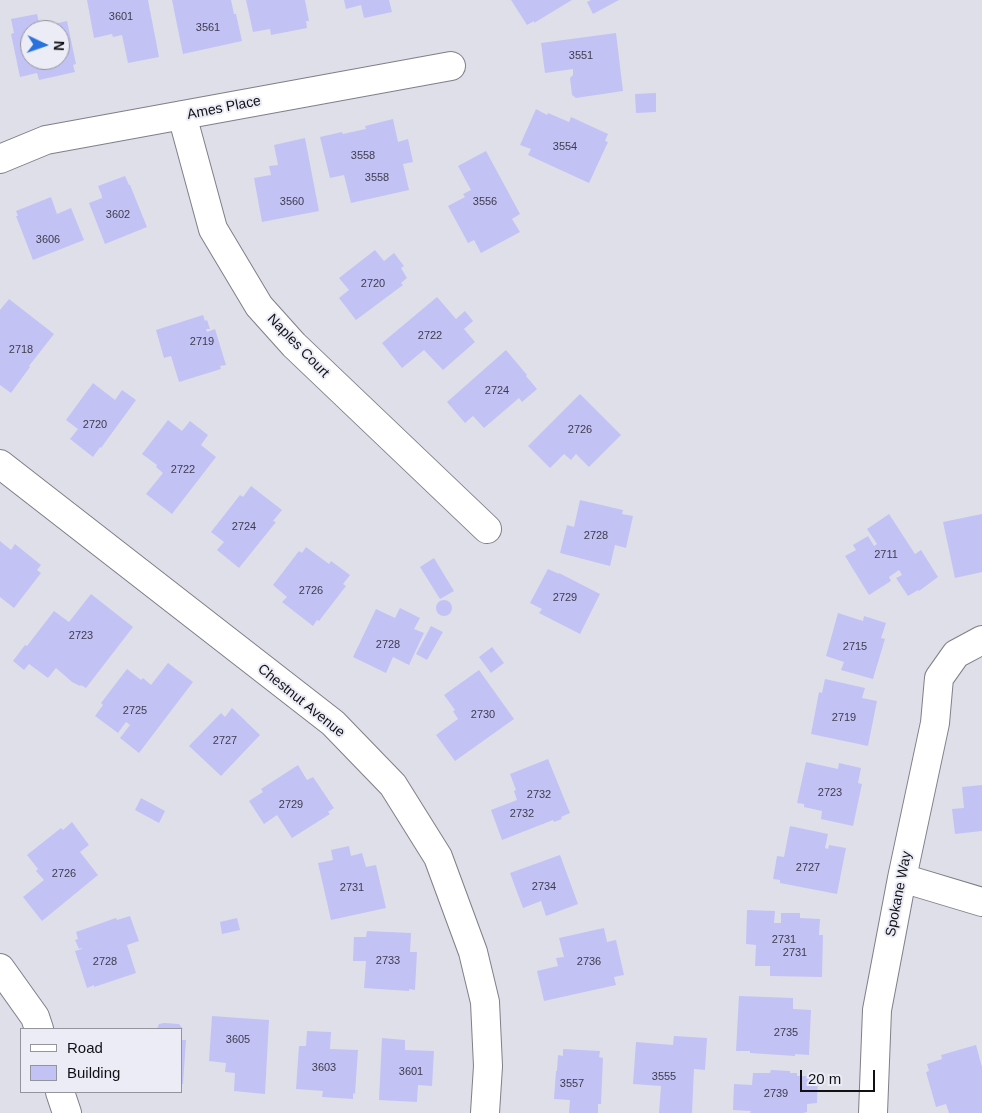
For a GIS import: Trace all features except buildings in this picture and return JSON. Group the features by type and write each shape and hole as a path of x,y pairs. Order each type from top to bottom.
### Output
{"street":[{"name":"Ames Place","path":"0,159 46,140 451,66"},
{"name":"Naples Court","path":"182,115 213,229 259,306 294,345 487,529"},
{"name":"Chestnut Avenue","path":"0,464 333,723 393,785 438,856 473,952 485,1002 488,1066 485,1113"},
{"name":"Spokane Way","path":"872,1113 877,1010 902,878 935,722 939,678 956,654 982,640"},
{"path":"902,878 982,902"},
{"path":"0,968 35,1017 39,1028"},
{"path":"60,1093 67,1113"}]}
